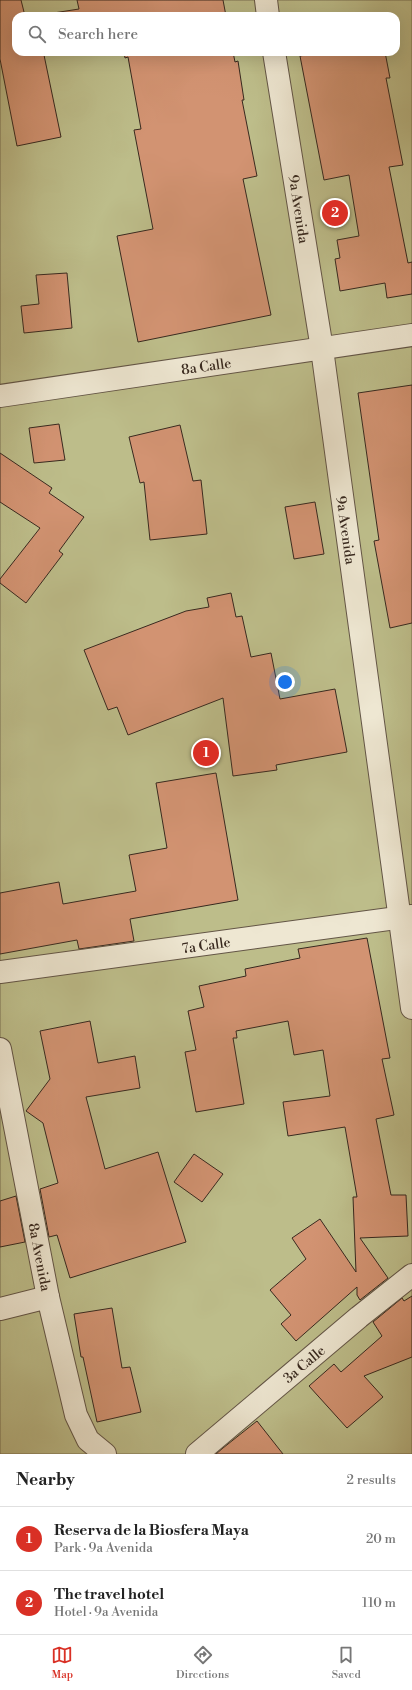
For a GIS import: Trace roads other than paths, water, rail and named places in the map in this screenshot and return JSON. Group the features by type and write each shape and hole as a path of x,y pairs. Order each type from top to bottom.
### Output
{"street":[{"path":"266,0 268,12"},
{"name":"9a Avenida","path":"275,56 322,350 406,917 412,1008"},
{"name":"8a Calle","path":"0,396 322,350 412,335"},
{"name":"7a Calle","path":"0,972 406,917"},
{"name":"8a Avenida","path":"0,1049 48,1297 76,1415 88,1440 105,1454"},
{"name":"3a Calle","path":"197,1454 359,1317 412,1275"},
{"path":"0,1309 48,1297"}],"place":[{"name":"The travel hotel","path":"335,213"},
{"name":"Reserva de la Biosfera Maya","path":"206,753"}]}
